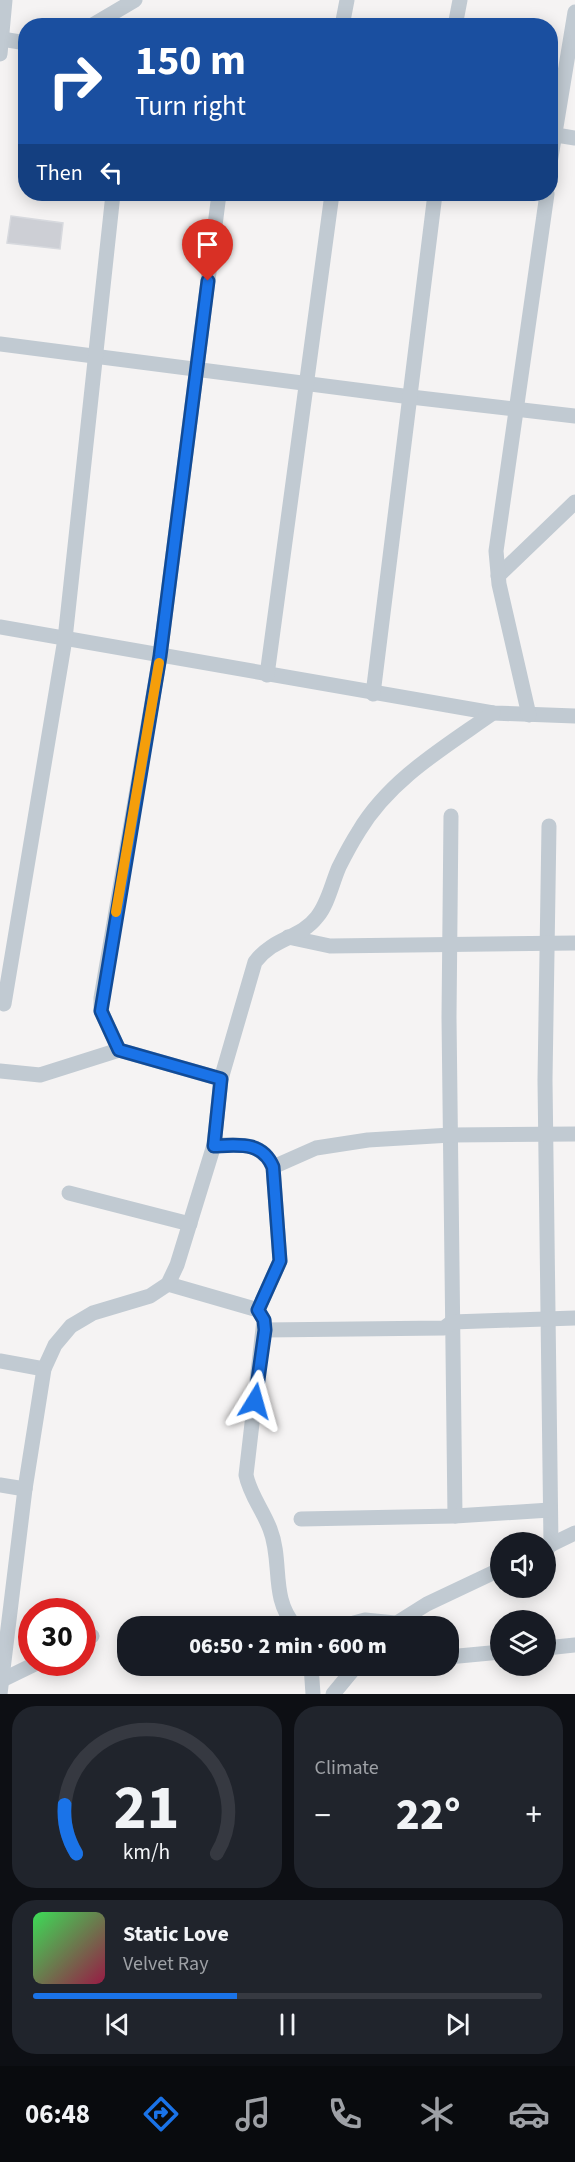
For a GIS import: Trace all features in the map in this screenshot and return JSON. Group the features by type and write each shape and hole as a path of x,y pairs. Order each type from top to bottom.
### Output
{"street":[{"path":"5,0 1,46 18,44"},
{"path":"105,18 135,0"},
{"path":"344,18 347,0"},
{"path":"457,18 460,0"},
{"path":"558,102 575,12"},
{"path":"558,135 575,138"},
{"path":"4,1004 65,639 112,201"},
{"path":"119,1050 103,1017 101,998 160,656 218,201"},
{"path":"267,675 331,201"},
{"path":"373,694 434,201"},
{"path":"529,715 498,576 496,551 546,201"},
{"path":"0,344 411,398 575,416"},
{"path":"498,576 575,502"},
{"path":"0,627 373,694 493,713 575,716"},
{"path":"1,1685 5,1608 44,1369 55,1345 71,1326 93,1313 150,1296 168,1284 190,1224 214,1146 221,1079 255,962 265,949 311,925 320,915 340,866 360,829 394,788 412,771 493,713"},
{"path":"451,816 452,1322 455,1516"},
{"path":"549,826 546,1134 549,1532"},
{"path":"288,937 330,946 575,943"},
{"path":"0,1071 40,1075 119,1050 221,1079"},
{"path":"273,1167 316,1148 340,1143 451,1135 575,1134"},
{"path":"214,1146 251,1146 268,1156 273,1167 280,1261 258,1310"},
{"path":"69,1193 190,1224"},
{"path":"168,1284 258,1310 264,1320 265,1330 246,1474 249,1492 270,1529 275,1551 279,1600 289,1616"},
{"path":"265,1330 444,1328 452,1322 575,1318"},
{"path":"0,1361 44,1369"},
{"path":"0,1485 25,1489"},
{"path":"301,1519 455,1516 550,1510"},
{"path":"556,1542 575,1533"},
{"path":"408,1616 427,1604 490,1574"},
{"path":"556,1647 575,1645"},
{"path":"459,1656 490,1653"},
{"path":"1,1685 18,1675"},
{"path":"312,1676 313,1694"},
{"path":"333,1694 348,1676"}],"building":[{"path":"11,216 63,223 60,249 7,243"}],"slow traffic":[{"path":"116,912 159,663"}],"route":[{"path":"208,281 160,656 101,998 101,1011 105,1024 119,1050 221,1079 214,1146 251,1146 268,1156 273,1167 281,1250 278,1270 258,1310 264,1320 265,1330 255,1401"}]}
